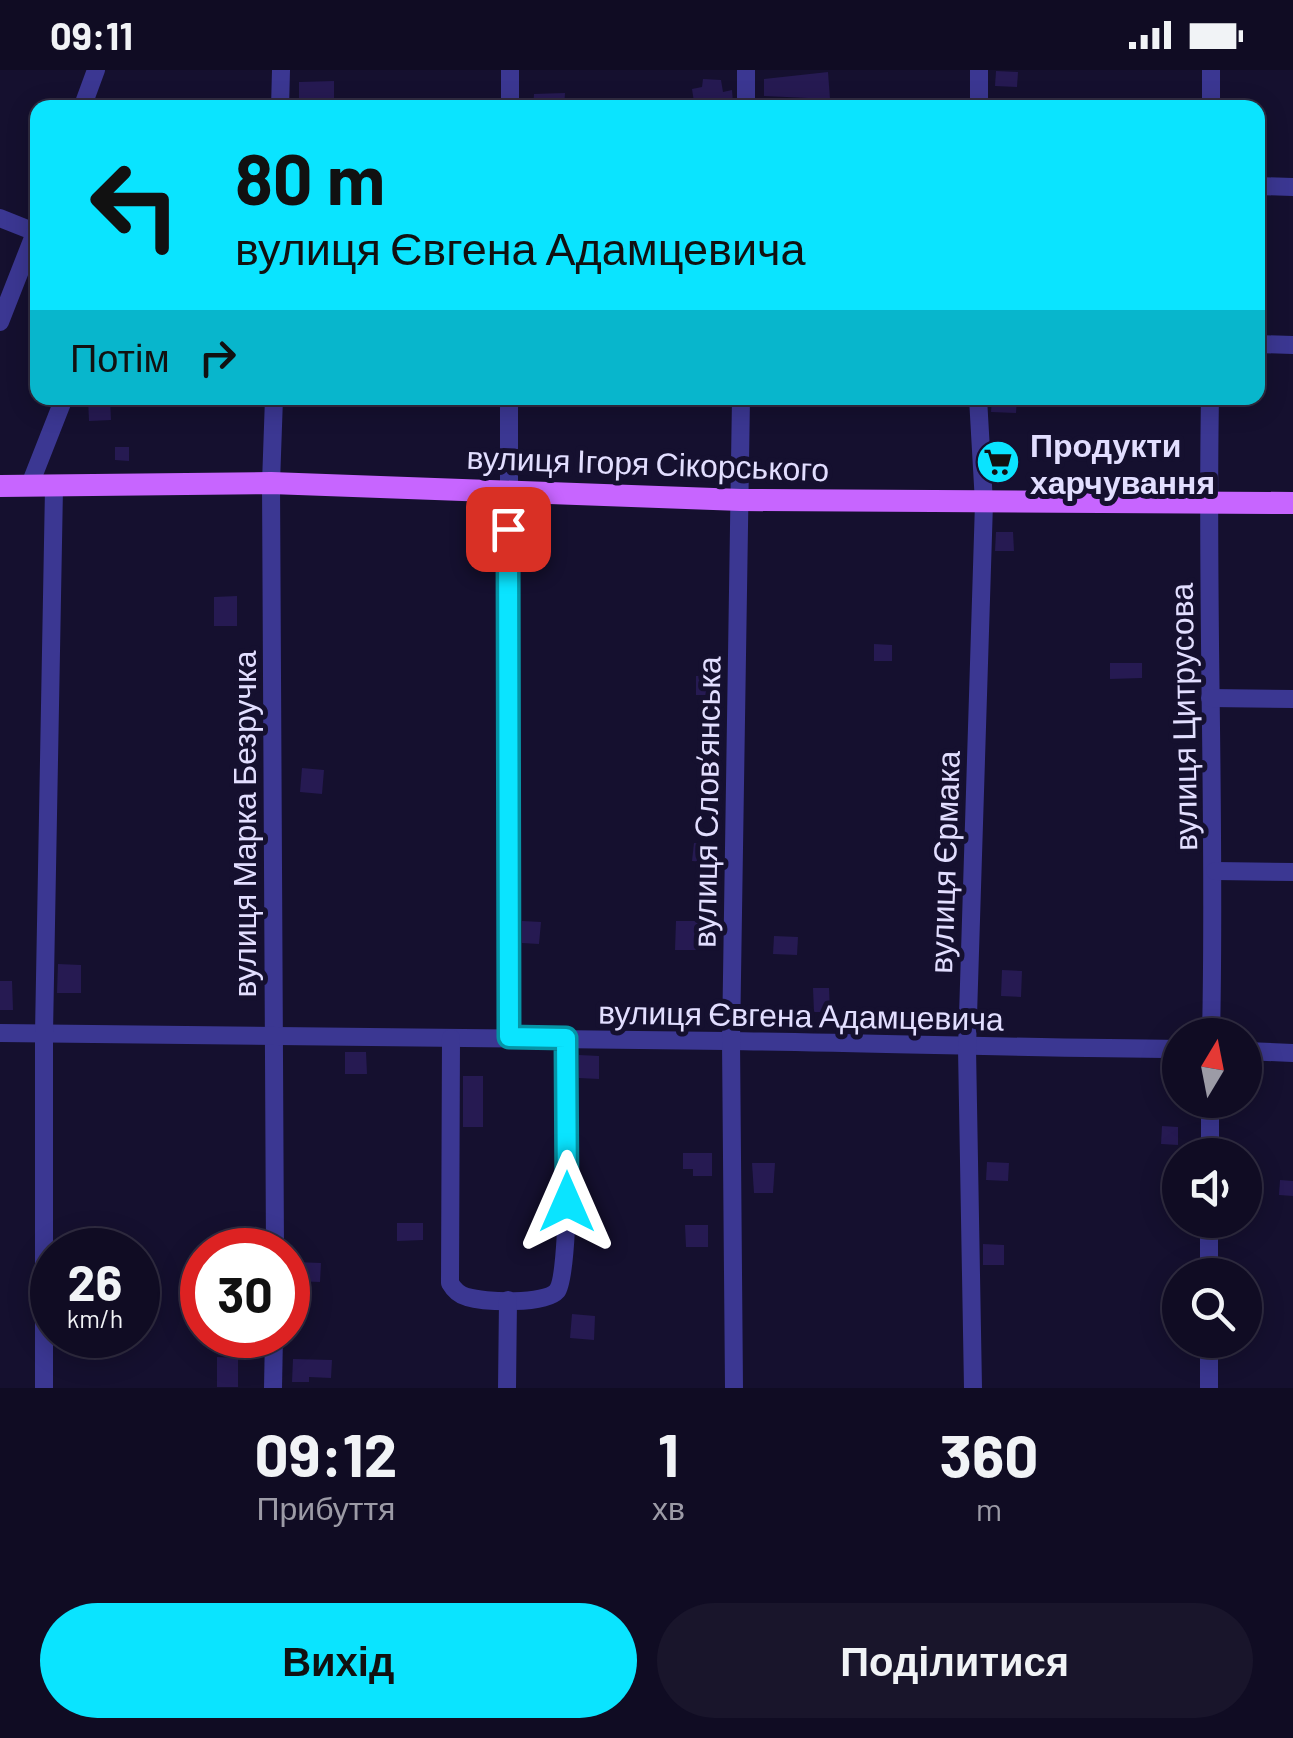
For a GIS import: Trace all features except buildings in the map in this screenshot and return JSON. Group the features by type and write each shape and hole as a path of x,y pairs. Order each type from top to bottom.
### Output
{"main road":[{"name":"вулиця Ігоря Сікорського","path":"0,486 271,483 741,500 1293,503"}],"street":[{"path":"85,100 96,70"},
{"path":"280,100 282,70"},
{"path":"510,70 510,100"},
{"path":"746,70 746,100"},
{"path":"979,70 979,100"},
{"path":"1211,70 1211,100"},
{"path":"1265,186 1293,187"},
{"path":"0,218 30,226"},
{"path":"0,322 30,244"},
{"path":"1265,344 1293,345"},
{"path":"29,487 61,405"},
{"name":"вулиця Марка Безручка","path":"274,405 276,1228"},
{"path":"509,405 509,1037"},
{"name":"вулиця Слов’янська","path":"734,1388 731,1041 741,405"},
{"name":"вулиця Єрмака","path":"973,1388 968,1048 984,503 978,405"},
{"name":"вулиця Цитрусова","path":"1210,405 1214,871 1210,1018"},
{"path":"44,1388 44,1033 54,488"},
{"path":"1210,698 1293,698"},
{"path":"1214,871 1293,872"},
{"name":"вулиця Євгена Адамцевича","path":"0,1033 1162,1049"},
{"path":"451,1038 450,1283 465,1297 508,1300 546,1298 557,1291 563,1276 567,1202 566,1038"},
{"path":"1262,1051 1293,1053"},
{"path":"507,1388 508,1300"},
{"path":"272,1388 273,1358"},
{"path":"1208,1388 1209,1358"}],"place":[{"name":"Продукти харчування","path":"998,462"}],"route":[{"path":"508,529 509,1037 566,1038 567,1202"}]}
